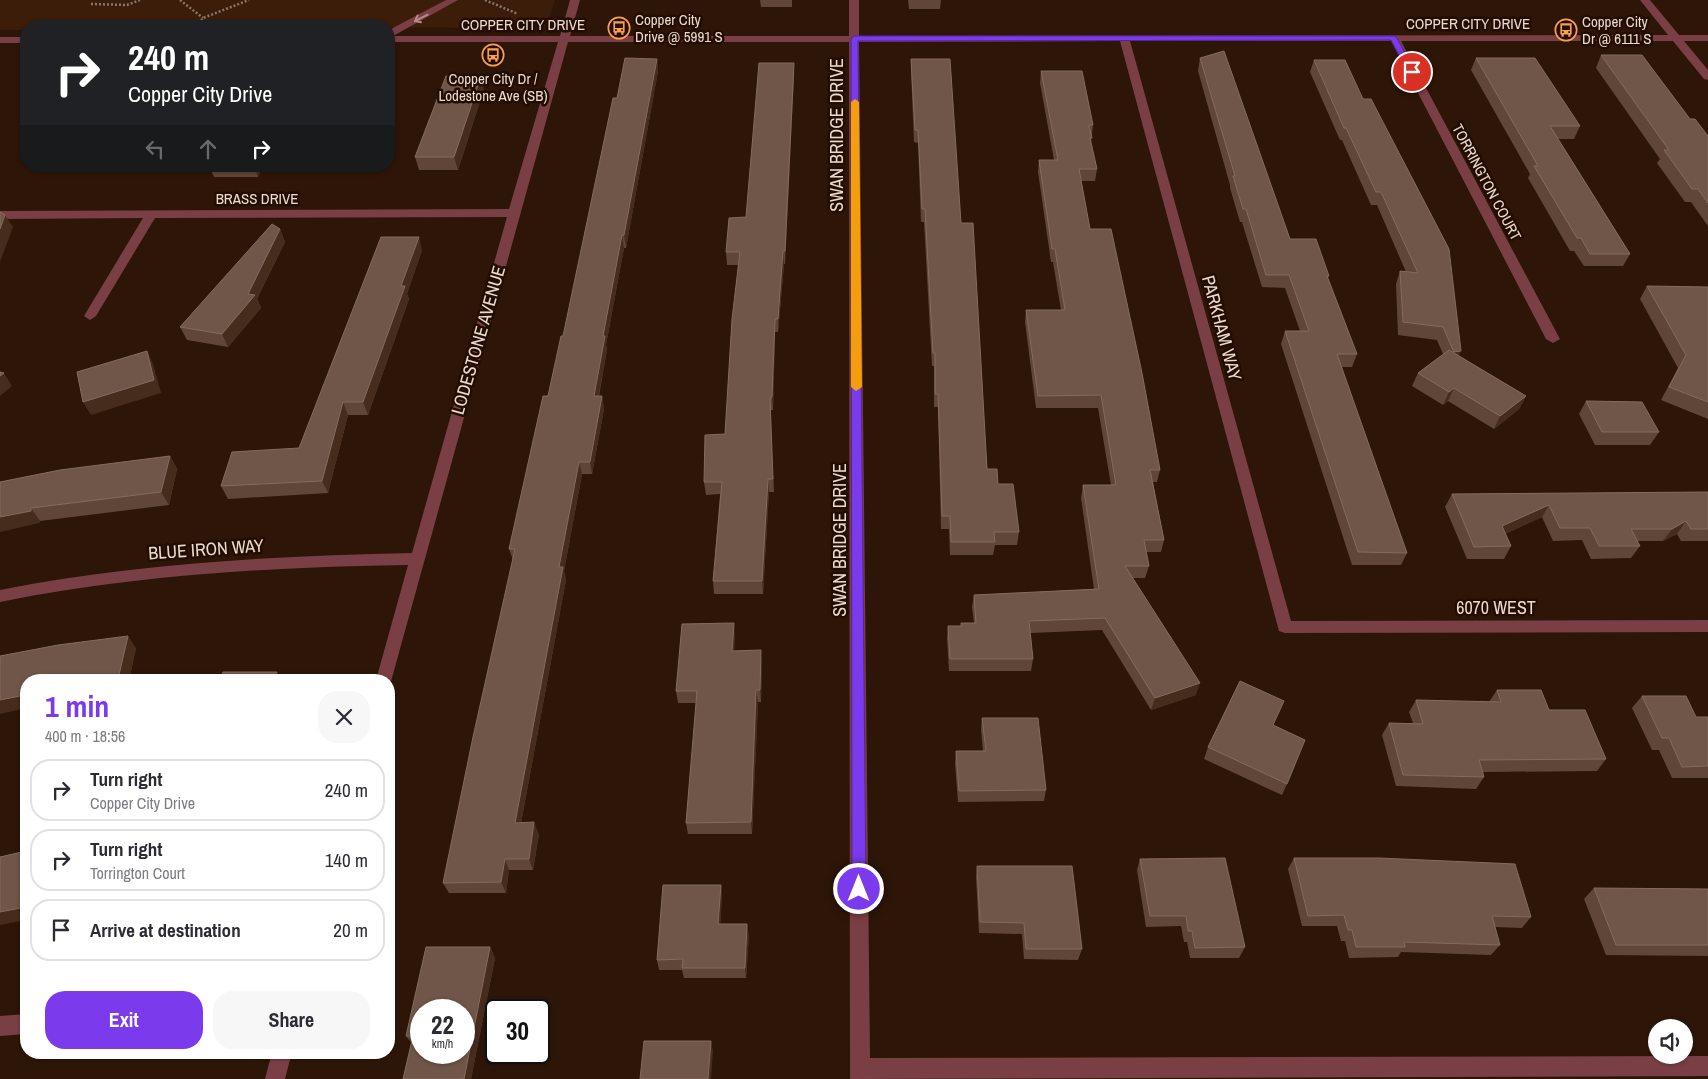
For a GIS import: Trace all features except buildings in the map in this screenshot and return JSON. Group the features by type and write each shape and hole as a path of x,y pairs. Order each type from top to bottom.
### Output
{"street":[{"path":"395,31 453,0"},
{"name":"LODESTONE AVENUE","path":"386,674 575,0"},
{"name":"SWAN BRIDGE DRIVE","path":"854,0 860,1074"},
{"path":"1645,0 1708,77"},
{"name":"PARKHAM WAY","path":"1124,38 1285,627"},
{"name":"TORRINGTON COURT","path":"1394,38 1553,339"},
{"name":"COPPER CITY DRIVE","path":"395,39 1708,38"},
{"path":"0,40 20,40"},
{"name":"BRASS DRIVE","path":"0,215 514,214"},
{"path":"90,316 151,215"},
{"name":"BLUE IRON WAY","path":"0,596 40,587 132,573 214,566 417,559"},
{"name":"6070 WEST","path":"1285,627 1708,626"},
{"path":"0,1026 20,1024"},
{"path":"274,1079 280,1059"},
{"path":"860,1074 1708,1066"}],"path":[{"path":"92,4 127,5 140,0"},
{"path":"180,0 203,18 249,0"},
{"path":"485,0 520,15"}],"shaded area":[{"path":"0,0 555,0 550,15 546,20 541,24 525,28 395,27 395,20 20,20 20,30 0,30"}],"slow traffic":[{"path":"855,102 856,387"}],"place":[{"name":"Copper City Drive @ 5991 S","path":"619,28"},
{"name":"Copper City Dr @ 6111 S","path":"1566,30"},
{"name":"Copper City Dr / Lodestone Ave (SB)","path":"493,55"}],"route":[{"path":"859,889 854,39 1394,38 1412,72"}]}
